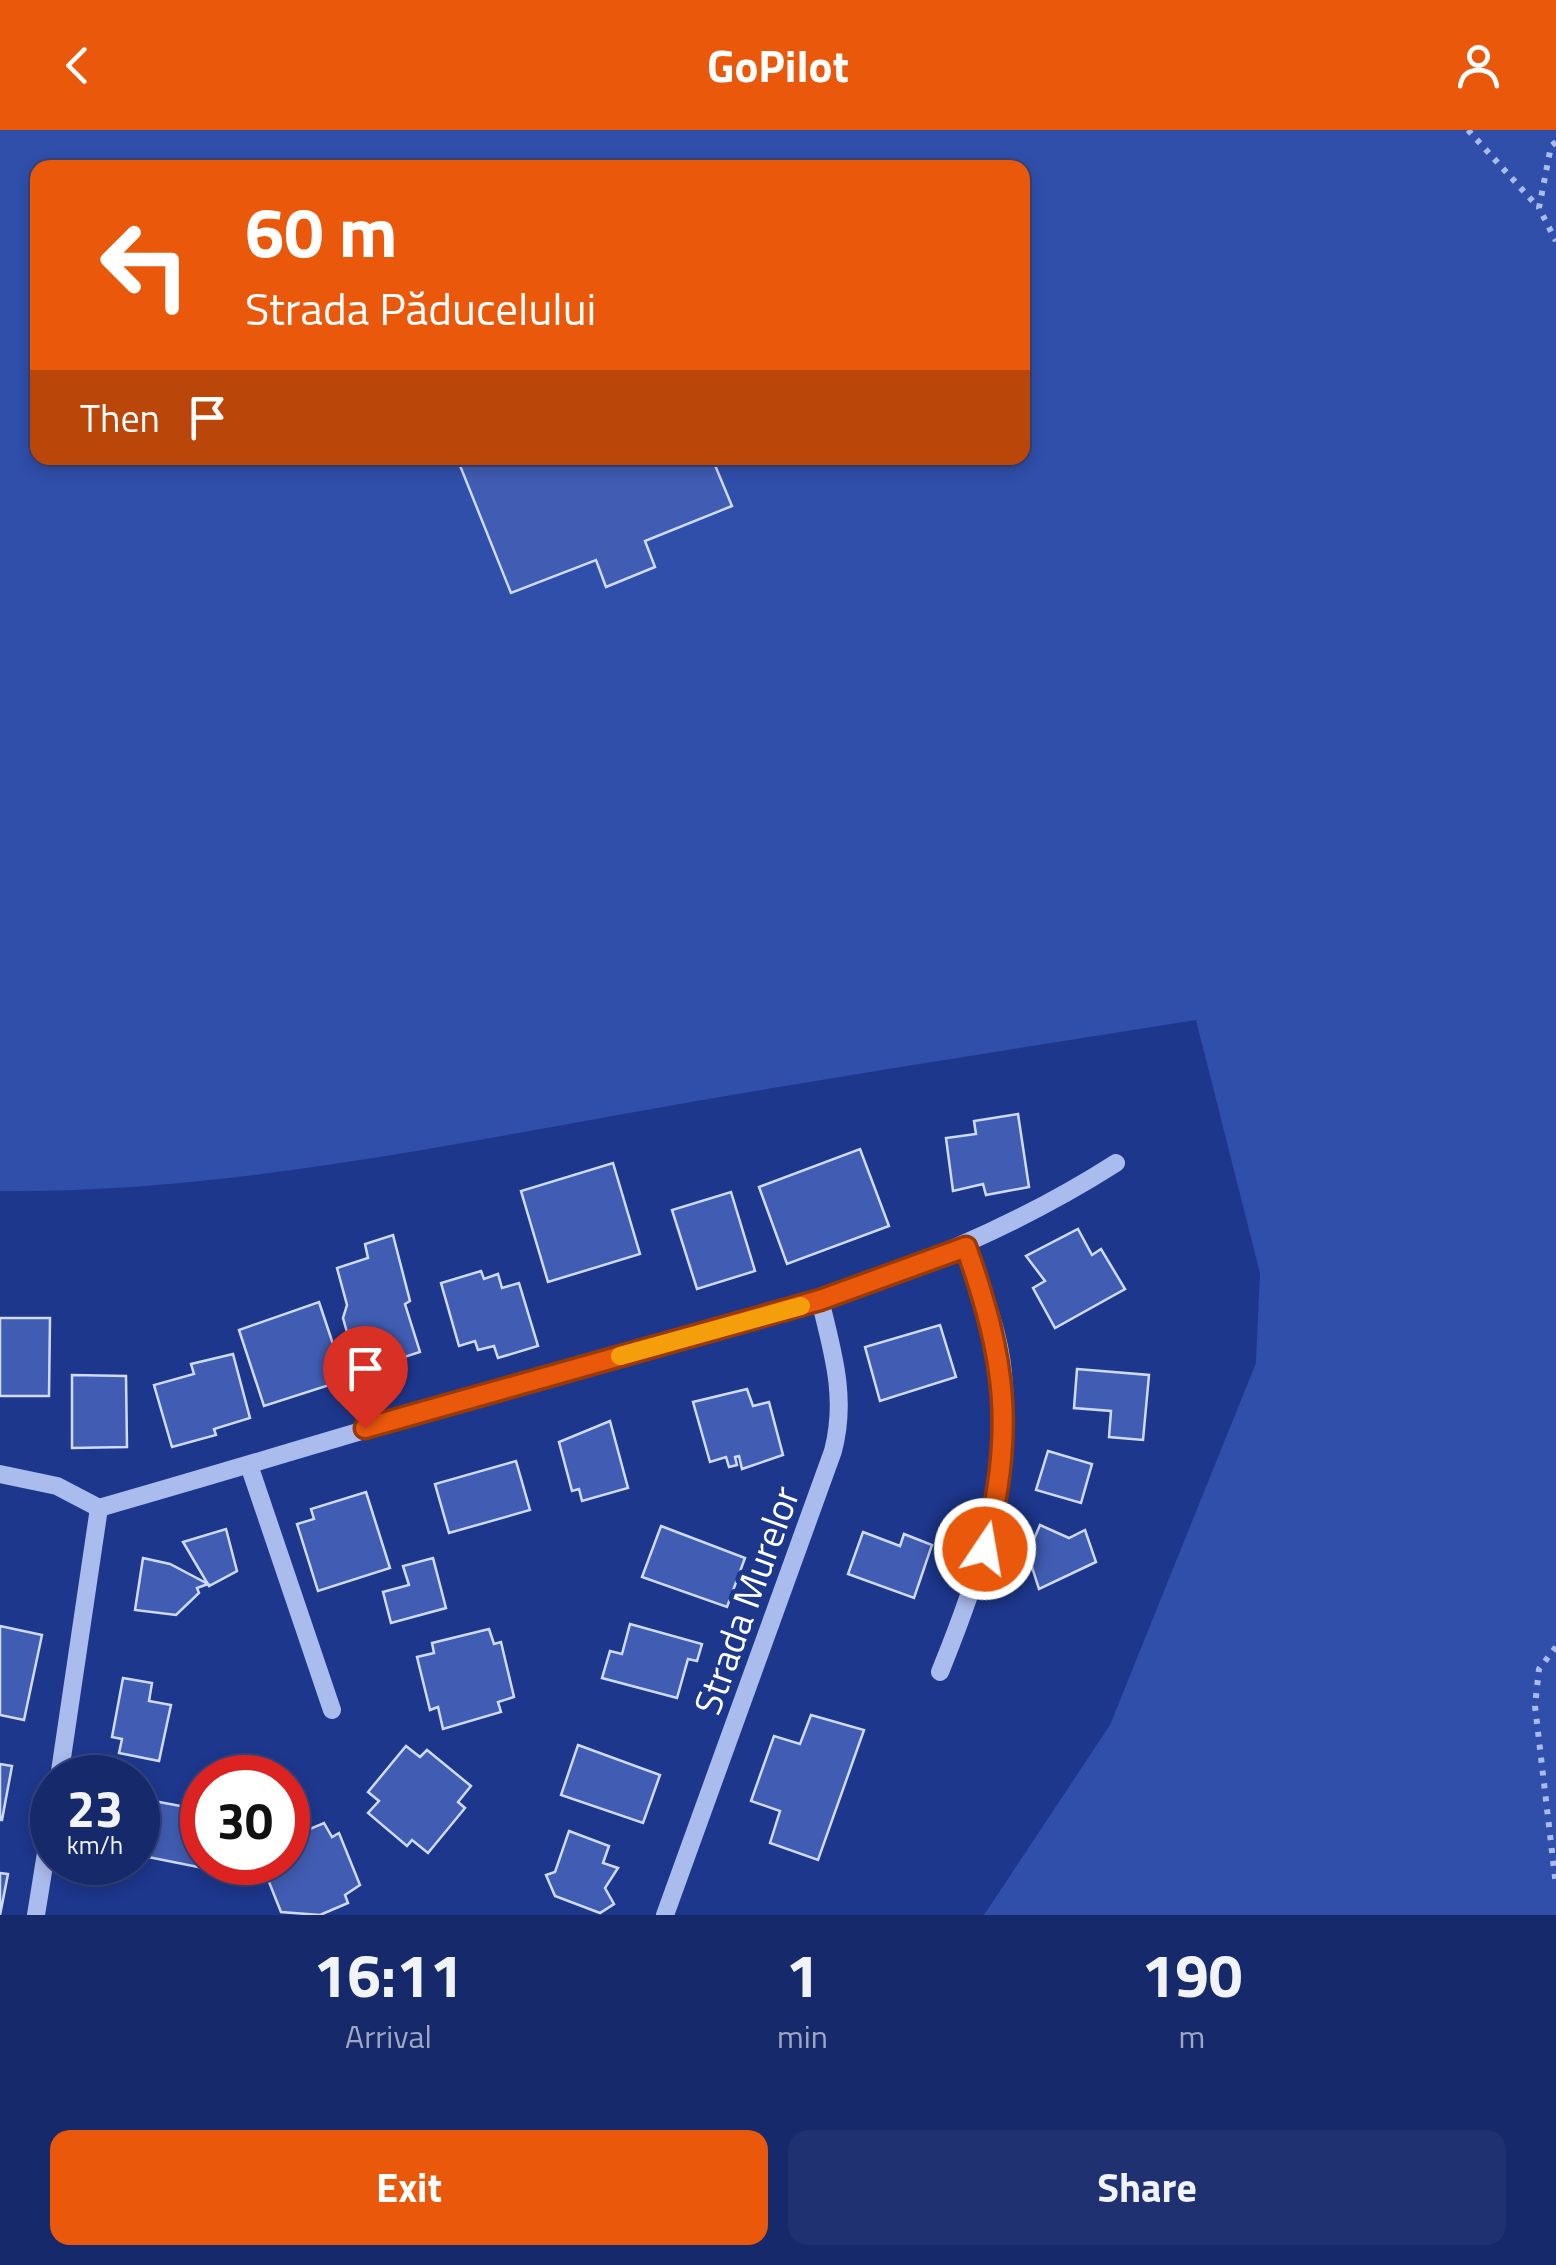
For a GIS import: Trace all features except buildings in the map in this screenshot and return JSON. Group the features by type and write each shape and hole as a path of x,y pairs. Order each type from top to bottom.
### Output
{"street":[{"path":"0,1474 57,1486 99,1508 820,1300 966,1247 1052,1204 1116,1163"},
{"path":"940,1672 976,1584 994,1514 1004,1437 1003,1371 991,1317 966,1247"},
{"name":"Strada Murelor","path":"665,1915 834,1451 842,1417 839,1377 820,1300"},
{"path":"249,1466 332,1710"},
{"path":"62,1755 99,1508"},
{"path":"36,1915 41,1885"}],"path":[{"path":"1468,130 1539,208 1556,241"},
{"path":"1539,208 1556,142"},
{"path":"1556,1647 1539,1669 1534,1706 1556,1886"}],"shaded area":[{"path":"0,130 1556,130 1556,1915 984,1915 1110,1725 1256,1363 1260,1273 1196,1020 316,1167 79,1190 0,1191"}],"slow traffic":[{"path":"620,1356 801,1306"}],"route":[{"path":"365,1428 820,1300 966,1247 991,1317 1003,1371 1004,1437 994,1514 985,1549"}]}
